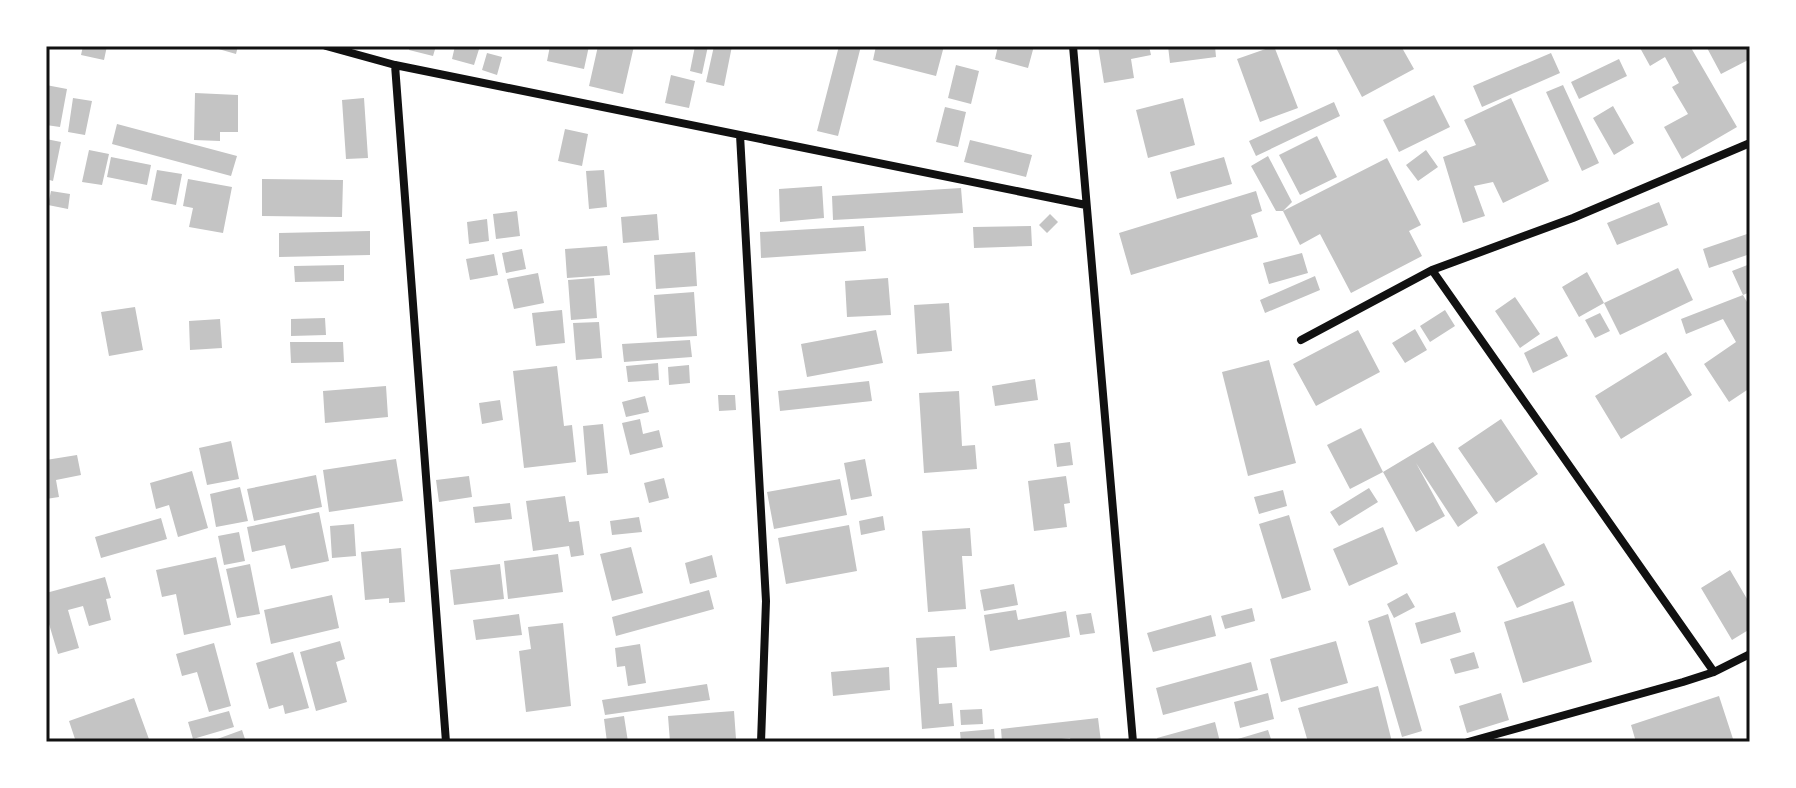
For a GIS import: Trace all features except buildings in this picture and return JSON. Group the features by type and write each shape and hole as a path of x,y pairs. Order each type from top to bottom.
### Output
{"street":[{"path":"326,46 395,65 1086,205"},
{"path":"1073,46 1133,742"},
{"path":"395,65 446,742"},
{"path":"740,135 766,601 761,742"},
{"path":"1301,340 1432,270 1573,218 1748,147"},
{"path":"1432,270 1714,672"},
{"path":"1468,742 1714,672 1750,654"}]}
